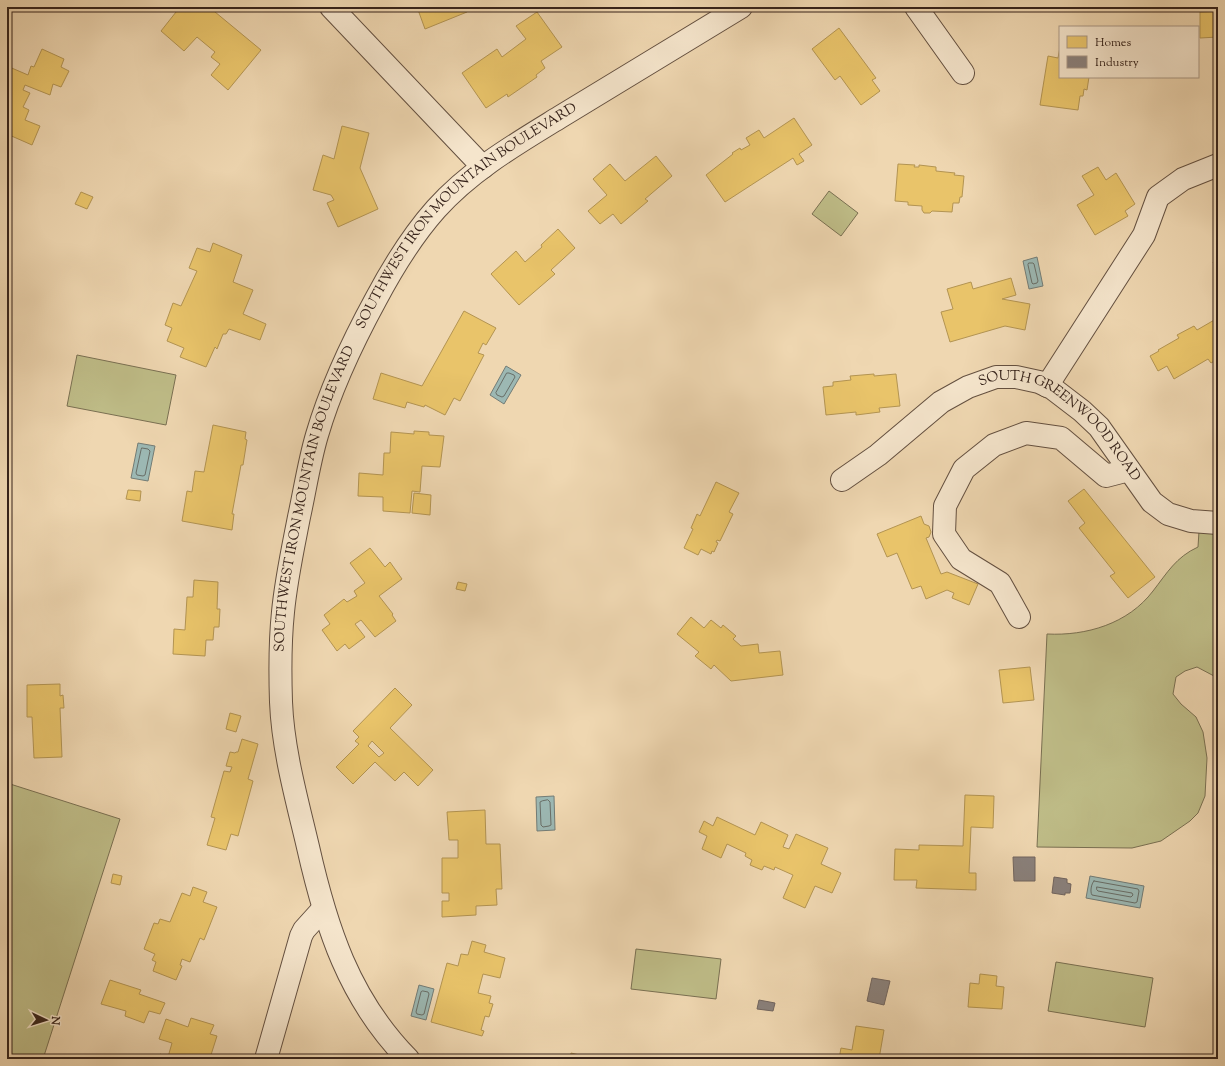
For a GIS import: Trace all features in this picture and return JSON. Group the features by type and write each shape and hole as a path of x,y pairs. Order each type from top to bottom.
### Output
{"street":[{"path":"331,7 483,167"},
{"name":"SOUTHWEST IRON MOUNTAIN BOULEVARD","path":"408,1059 370,1013 338,952 323,909 289,764 282,703 281,651 283,610 291,558 317,437 336,379 368,314 390,274 407,246 438,207 456,188 511,147 741,7"},
{"path":"916,7 963,73"},
{"path":"1047,386 1144,235 1158,197 1183,179 1218,166"},
{"name":"SOUTH GREENWOOD ROAD","path":"842,480 878,455 941,402 968,387 996,377 1016,377 1040,382 1052,388 1082,411 1099,427 1152,502 1168,514 1191,521 1218,523"},
{"path":"1019,617 1000,584 961,559 944,534 945,506 964,469 994,445 1026,433 1060,438 1106,476 1129,470"},
{"path":"266,1059 300,936 323,909"}],"shaded area":[{"path":"829,191 858,213 841,236 812,214"},
{"path":"77,355 176,375 166,425 67,406"},
{"path":"1199,531 1218,532 1218,675 1214,676 1197,667 1185,671 1176,677 1173,694 1181,704 1196,717 1203,732 1207,758 1205,796 1198,813 1190,821 1161,841 1132,848 1037,847 1047,634 1076,633 1091,630 1119,620 1131,612 1143,602 1178,561 1190,551 1198,547"},
{"path":"7,783 120,819 43,1059 7,1059"},
{"path":"636,949 721,959 716,999 631,989"},
{"path":"1056,962 1153,978 1145,1027 1048,1011"}],"water":[{"path":"1037,257 1043,286 1029,289 1023,261"},
{"path":"506,366 521,375 504,404 490,395"},
{"path":"138,443 155,446 148,481 131,478"},
{"path":"554,796 555,830 537,831 536,797"},
{"path":"1090,876 1144,886 1140,908 1086,898"},
{"path":"419,985 434,989 426,1020 411,1016"}],"building: Homes":[{"path":"180,7 209,7 261,50 228,90 211,75 220,64 211,57 215,52 197,37 184,51 161,31"},
{"path":"417,7 464,7 467,12 425,29"},
{"path":"1218,11 1218,37 1200,38 1200,12"},
{"path":"537,12 562,47 541,61 545,68 536,75 537,77 508,97 507,94 486,108 462,73 497,49 502,57 526,39 516,26"},
{"path":"839,28 876,78 872,80 880,91 861,105 840,76 835,80 812,49"},
{"path":"42,49 64,59 61,67 69,71 61,87 53,84 50,95 25,85 23,90 30,93 23,107 29,110 25,120 40,126 32,145 7,134 7,66 28,75 31,66 34,67"},
{"path":"1059,52 1059,78 1089,78 1087,90 1084,89 1083,96 1080,96 1078,110 1040,105 1048,56 1058,58"},
{"path":"794,118 812,145 799,154 804,161 797,165 793,158 725,202 706,175 733,154 732,153 740,148 741,150 750,145 746,138 759,130 764,138"},
{"path":"342,126 369,133 360,168 378,209 338,227 327,203 334,200 331,195 313,190 323,155 334,159"},
{"path":"656,156 672,176 645,199 648,201 621,224 613,214 600,224 588,211 607,195 593,179 610,164 625,181"},
{"path":"898,164 915,165 914,167 919,167 919,165 936,167 936,171 955,173 954,175 964,176 962,197 960,197 959,203 953,203 952,212 932,211 930,213 924,213 922,206 908,205 908,202 895,201"},
{"path":"1098,167 1106,180 1116,173 1135,204 1125,211 1128,216 1095,235 1077,205 1094,195 1082,176"},
{"path":"81,192 93,197 87,209 75,204"},
{"path":"558,229 575,248 551,270 555,274 519,305 491,274 516,251 525,262 542,247 541,245"},
{"path":"213,243 242,255 233,282 253,290 243,314 266,324 260,340 229,329 226,334 223,334 217,349 215,347 206,367 180,357 184,348 167,341 172,328 165,325 173,303 181,306 197,271 189,268 197,248 210,252"},
{"path":"1218,259 1218,272 1213,262"},
{"path":"1011,278 1016,295 1002,299 1030,304 1025,330 1005,326 950,342 941,312 953,309 947,289 971,282 973,289"},
{"path":"464,311 496,328 486,345 483,343 478,353 484,355 460,401 454,398 445,415 425,405 424,407 407,402 405,408 373,399 381,373 422,386"},
{"path":"1218,313 1218,359 1211,363 1208,359 1174,379 1167,366 1158,371 1150,356 1179,338 1177,335 1194,326 1197,330 1216,319 1215,316"},
{"path":"874,374 874,376 896,374 900,406 879,408 880,412 856,415 856,412 826,415 823,387 833,386 833,382 851,380 850,376"},
{"path":"213,425 246,432 245,439 247,440 243,465 241,465 232,514 234,514 232,530 182,521 187,491 192,492 195,471 204,472"},
{"path":"414,431 429,432 429,435 444,436 440,467 422,466 420,492 412,491 410,513 383,511 383,497 358,496 359,473 383,475 384,453 390,453 391,432 414,434"},
{"path":"716,482 739,493 729,512 733,514 720,541 717,540 716,542 718,543 714,552 712,551 711,554 701,549 698,555 684,548 693,529 691,528 697,514 700,516"},
{"path":"1084,489 1155,577 1128,598 1110,576 1115,573 1079,528 1085,523 1068,501"},
{"path":"128,490 141,491 140,501 126,499"},
{"path":"414,493 431,495 430,515 412,513"},
{"path":"921,516 924,524 929,526 931,532 929,537 926,538 941,574 947,572 978,584 969,605 952,598 954,593 947,590 926,599 921,586 912,589 897,553 887,557 877,534"},
{"path":"370,548 385,567 390,562 402,579 379,596 393,614 392,615 396,621 375,637 361,620 355,624 365,637 349,649 345,644 337,651 322,630 330,624 324,615 344,599 347,602 357,596 354,591 365,583 350,563"},
{"path":"194,580 218,582 217,609 220,609 219,627 214,627 213,640 206,640 205,656 173,654 174,629 185,630 187,597 193,597"},
{"path":"458,582 467,584 465,591 456,589"},
{"path":"691,617 704,628 711,620 721,628 723,625 736,636 733,639 741,646 758,644 759,653 780,651 783,675 731,681 714,665 711,669 695,656 699,652 677,634"},
{"path":"1030,667 1034,700 1003,703 999,670"},
{"path":"60,684 60,696 63,695 64,708 60,708 62,757 34,758 32,717 27,717 27,685"},
{"path":"395,688 412,705 390,728 433,770 418,786 404,772 395,781 375,762 353,784 336,767 359,744 355,741 359,737 353,731","holes":["372,741 384,753 379,757 368,746"]},
{"path":"230,713 241,716 236,732 226,729"},
{"path":"242,739 258,744 248,779 253,781 238,836 231,834 226,850 207,845 215,818 211,817 224,771 230,772 232,767 226,766 230,752 238,752"},
{"path":"965,795 994,796 993,828 971,827 969,873 976,873 976,890 916,888 917,880 894,880 895,849 919,850 919,845 963,846"},
{"path":"485,810 486,844 500,844 502,889 496,889 497,905 476,906 476,915 442,917 442,901 449,901 449,893 442,893 442,858 458,858 458,840 449,840 447,812"},
{"path":"717,817 755,835 761,822 788,835 783,847 789,849 796,834 828,848 821,864 841,873 832,893 815,886 805,908 783,898 793,875 775,867 774,870 764,866 762,870 750,865 752,860 745,856 746,853 727,844 721,858 702,849 707,836 699,832 704,821 713,826"},
{"path":"113,874 122,876 120,885 111,883"},
{"path":"193,887 207,892 203,902 217,907 204,940 200,938 190,962 182,959 180,965 182,966 176,980 153,971 156,962 152,960 155,954 144,949 154,923 158,924 160,919 170,922 182,893 190,896"},
{"path":"472,941 486,945 484,952 505,958 500,978 483,974 478,993 491,996 489,1003 493,1004 489,1017 485,1016 481,1030 484,1031 482,1036 431,1022 447,963 458,966 461,954 468,955"},
{"path":"980,974 997,976 996,986 1004,987 1002,1009 968,1007 970,983 979,984"},
{"path":"110,980 141,990 139,994 165,1003 160,1014 149,1011 144,1023 125,1016 126,1011 101,1004"},
{"path":"191,1018 214,1025 210,1034 217,1036 210,1058 198,1055 197,1059 158,1059 160,1054 168,1057 172,1043 159,1039 166,1019 188,1027"},
{"path":"856,1026 884,1030 879,1059 839,1059 841,1048 852,1050"},
{"path":"571,1053 596,1059 570,1059"}],"building: Industry":[{"path":"1013,857 1035,857 1035,881 1014,881"},
{"path":"1054,877 1067,879 1067,883 1071,884 1070,893 1065,893 1065,895 1052,893"},
{"path":"872,978 890,981 884,1005 867,1001"},
{"path":"759,1000 775,1003 773,1011 757,1009"}]}
